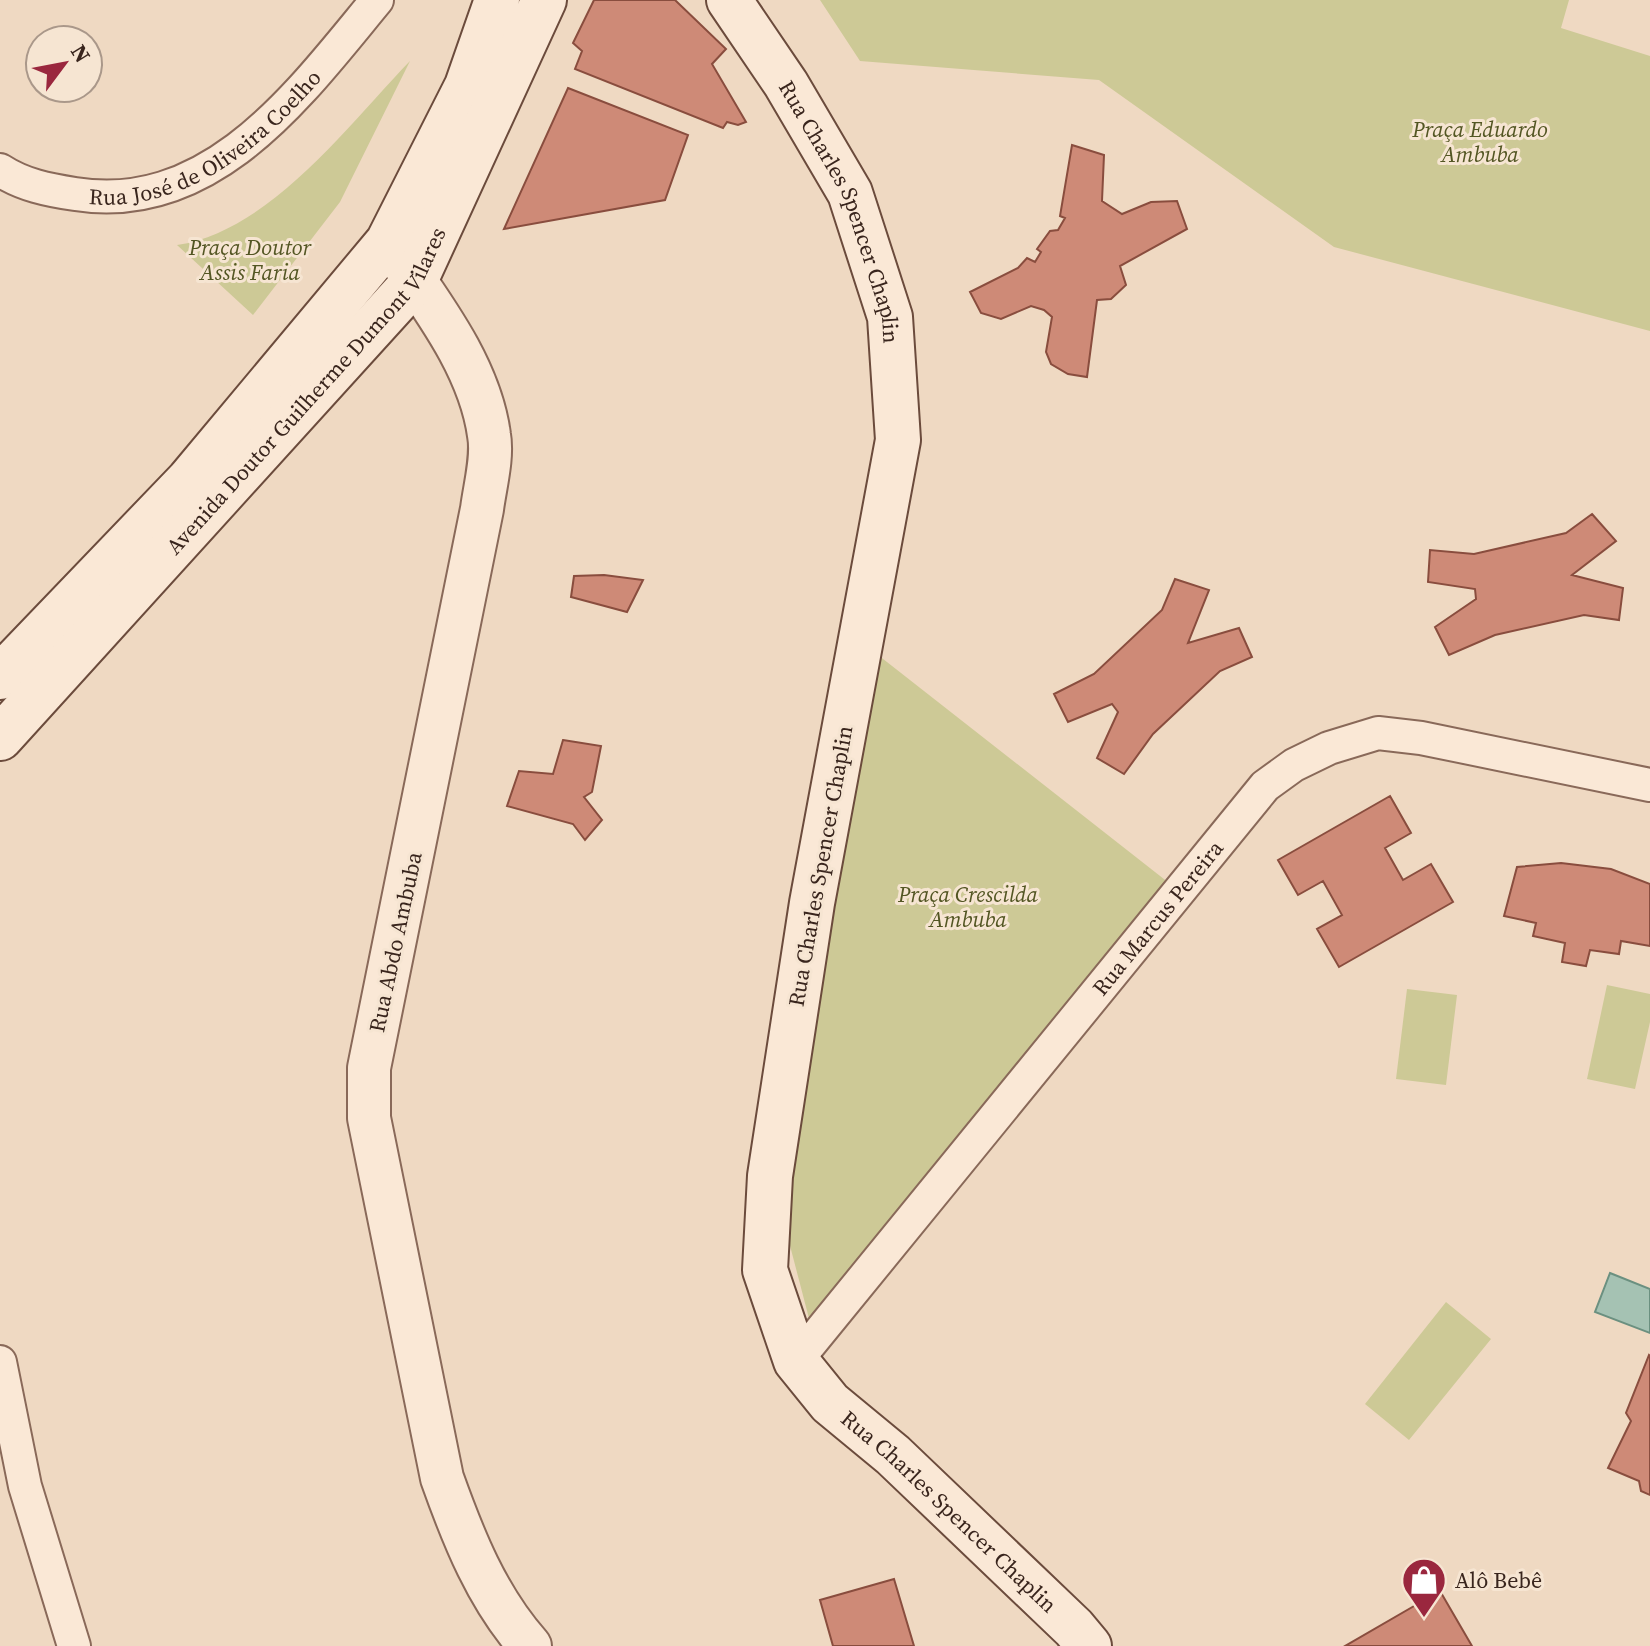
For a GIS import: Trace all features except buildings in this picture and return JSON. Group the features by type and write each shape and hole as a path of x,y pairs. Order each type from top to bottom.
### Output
{"main road":[{"name":"Avenida Doutor Guilherme Dumont Vilares","path":"0,677 189,480 388,242 467,86 497,0"},
{"name":"Avenida Doutor Guilherme Dumont Vilares","path":"0,738 415,281 544,0"},
{"name":"Rua Charles Spencer Chaplin","path":"729,0 786,84 850,193 890,317 898,440 812,903 770,1176 765,1270 796,1361 830,1403 893,1455 1074,1628 1089,1646"}],"street":[{"name":"Rua José de Oliveira Coelho","path":"0,170 47,190 92,197 137,195 181,184 221,163 306,86 377,0"},
{"name":"Rua Abdo Ambuba","path":"388,242 451,338 477,391 490,437 482,509 369,1068 369,1118 442,1478 458,1523 496,1602 530,1646"},
{"name":"Rua Marcus Pereira","path":"796,1361 1255,798 1294,765 1329,748 1378,733 1421,738 1650,785"},
{"path":"0,1362 25,1486 74,1646"}],"green space":[{"name":"Praça Eduardo Ambuba","path":"820,0 1569,0 1561,28 1650,56 1650,331 1334,247 1099,80 860,61"},
{"name":"Praça Doutor Assis Faria","path":"410,61 340,202 253,315 177,245 211,236 275,198 333,144"},
{"name":"Praça Crescilda Ambuba","path":"864,644 1169,883 811,1326 788,1238 793,1106"},
{"path":"1607,985 1650,994 1650,1022 1635,1089 1587,1079"},
{"path":"1407,989 1457,995 1446,1085 1396,1079"},
{"path":"1446,1302 1491,1339 1409,1440 1365,1404"}],"shaded area":[{"path":"1610,1273 1650,1289 1650,1333 1595,1312"}],"place":[{"name":"Alô Bebê","path":"1424,1619"}]}
